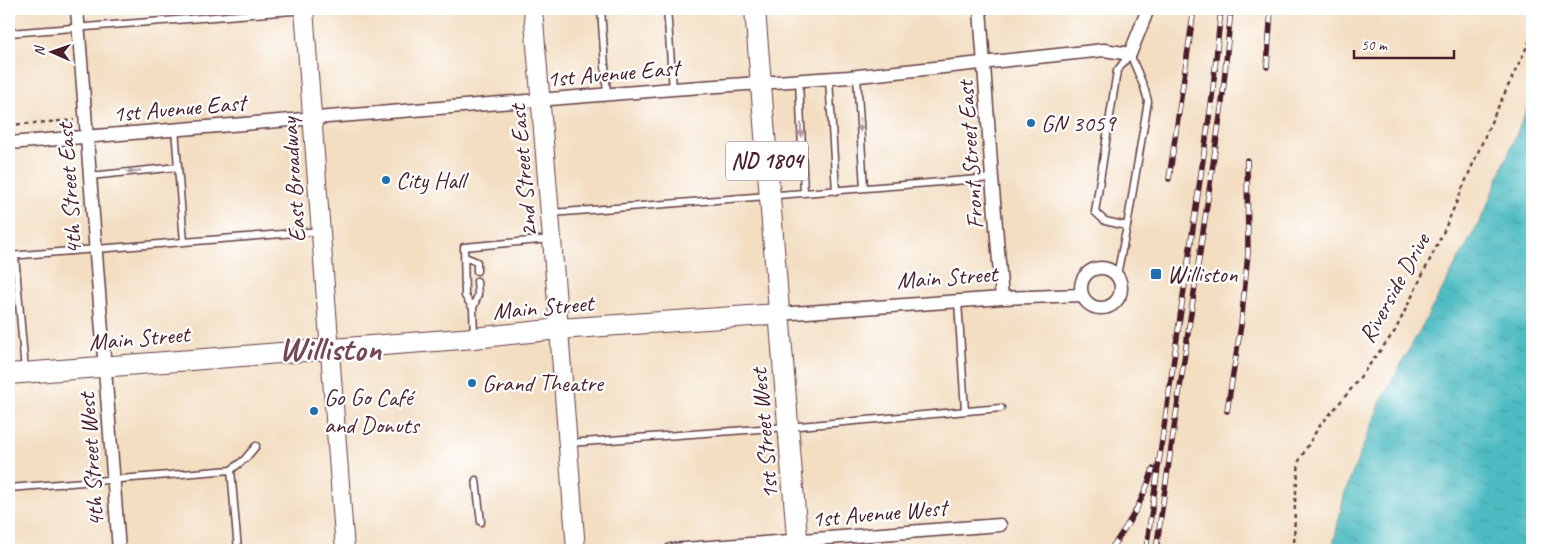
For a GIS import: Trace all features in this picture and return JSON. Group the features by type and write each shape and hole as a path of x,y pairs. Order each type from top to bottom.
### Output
{"main road":[{"name":"ND 1804","path":"755,9 779,314"},
{"name":"Main Street","path":"17,373 474,338 559,329 779,314"},
{"name":"1st Street West","path":"779,314 798,546"}],"street":[{"name":"4th Street East","path":"77,9 105,366"},
{"name":"East Broadway","path":"309,9 312,118 345,550"},
{"name":"2nd Street East","path":"533,9 576,550"},
{"name":"Front Street East","path":"980,9 1002,298"},
{"path":"1130,54 1148,9"},
{"name":"1st Avenue East","path":"9,143 673,89 829,79 1104,50 1130,54"},
{"path":"1096,267 1108,268 1118,275 1122,286 1119,298 1111,306 1099,309 1088,305 1081,295 1080,283 1086,273 1096,267"},
{"name":"Main Street","path":"779,314 1002,298 1081,295"},
{"name":"4th Street West","path":"105,366 119,550"},
{"name":"1st Avenue West","path":"671,550 798,546 1000,525"}],"lane":[{"path":"9,33 309,9"},
{"path":"602,9 607,95"},
{"path":"667,9 673,89"},
{"path":"1118,275 1127,226 1148,101 1130,54 1117,70 1094,212 1105,222 1127,226"},
{"path":"857,76 864,188"},
{"path":"829,79 836,191"},
{"path":"799,81 804,193"},
{"path":"175,130 184,242"},
{"path":"90,176 178,167"},
{"path":"550,213 992,178"},
{"path":"17,373 12,256 321,231"},
{"path":"473,308 465,296 464,247 552,239"},
{"path":"465,257 477,262 477,272"},
{"path":"474,338 473,308 478,295 477,281"},
{"path":"958,301 965,411"},
{"path":"567,443 788,427 1001,408"},
{"path":"9,488 231,470 245,459 256,446"},
{"path":"231,470 238,550"},
{"path":"476,480 480,522"}],"path":[{"name":"Riverside Drive","path":"1294,550 1295,502 1299,461 1318,428 1348,393 1395,331 1443,233 1492,120 1532,36"},
{"path":"9,125 86,119"}],"water":[{"path":"1532,97 1532,550 1332,550 1345,492 1382,399 1482,217"}],"railway":[{"path":"1169,179 1194,9"},
{"path":"1146,550 1212,98 1221,9"},
{"path":"1156,550 1222,103 1231,9"},
{"path":"1267,67 1271,9"},
{"path":"1227,411 1241,325 1248,253 1247,160"},
{"path":"1110,550 1135,512 1145,492 1153,469"}],"place":[{"name":"GN 3059","path":"1031,123"},
{"name":"City Hall","path":"386,180"},
{"name":"Williston","path":"1156,274"},
{"name":"Grand Theatre","path":"472,383"},
{"name":"Go Go Café and Donuts","path":"314,411"}],"district":[{"name":"Williston","path":"330,348"}]}
